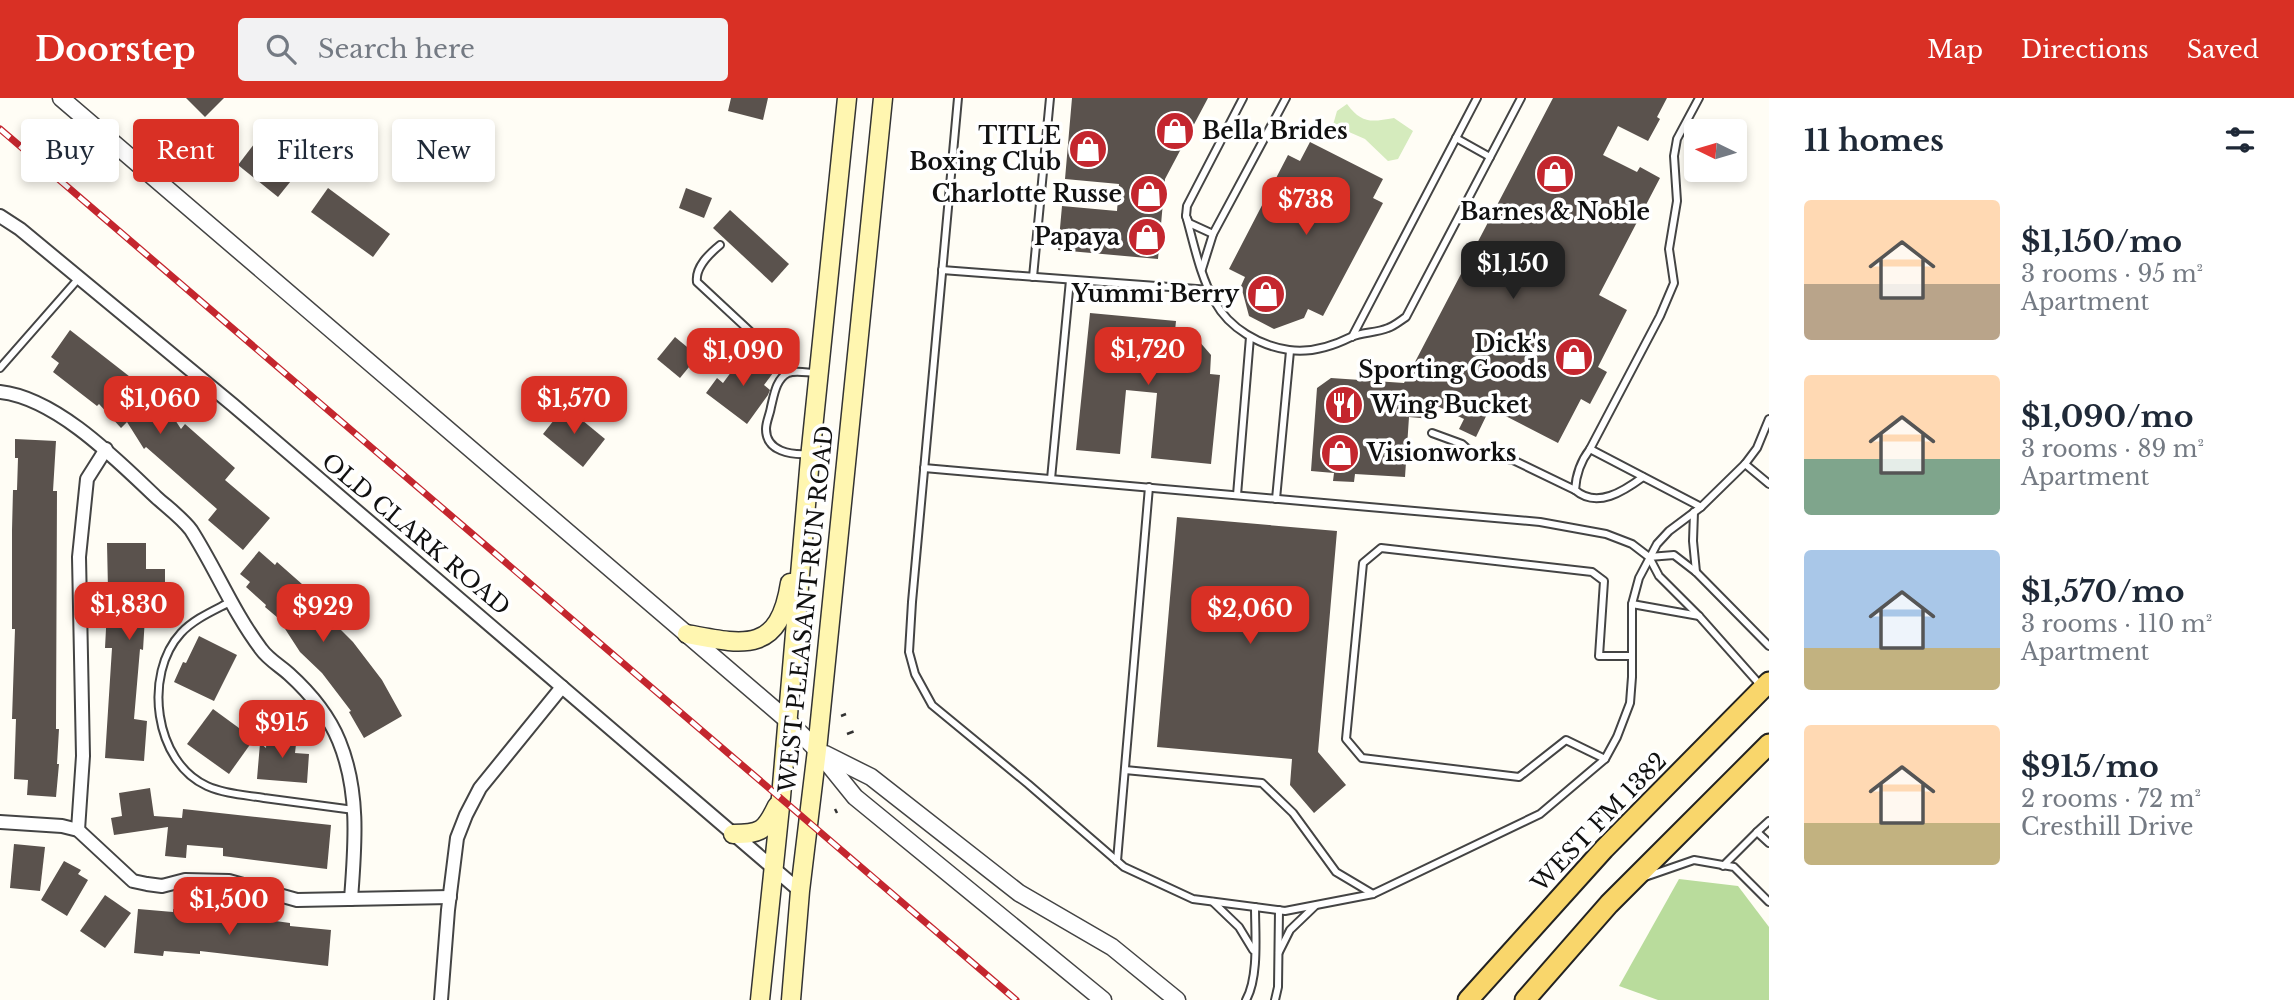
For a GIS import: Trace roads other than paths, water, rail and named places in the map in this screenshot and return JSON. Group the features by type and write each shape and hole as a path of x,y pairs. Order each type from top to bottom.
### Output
{"main road":[{"name":"WEST PLEASANT RUN ROAD","path":"760,1000 781,797 818,373 847,98"},
{"name":"WEST PLEASANT RUN ROAD","path":"791,1000 800,891 817,750 883,98"},
{"path":"687,634 736,643 758,638 774,629 787,601 810,456"},
{"name":"WEST FM 1382","path":"1468,1000 1604,849 1767,689"},
{"path":"1525,1000 1630,882 1769,744"},
{"path":"733,834 756,834 768,825 781,797"}],"street":[{"path":"61,98 787,720 817,750 855,797 1103,1000"},
{"name":"OLD CLARK ROAD","path":"0,216 233,405 800,891"},
{"path":"0,392 18,394 48,408 106,449 189,528 230,603 263,652 321,706 340,741 351,780 356,829 351,899"},
{"path":"78,830 83,756 79,557 87,479 106,449"},
{"path":"442,1000 457,838 480,788 562,687"},
{"path":"817,750 871,777 1019,893 1112,947 1177,1000"},
{"path":"0,822 62,826 78,830 133,881 162,886 185,880 229,881 297,900 450,897"}],"lane":[{"path":"958,98 909,652 915,674 932,705 1117,862 1193,899 1279,910 1373,894 1540,814 1605,759 1617,737 1630,703 1632,604 1639,578 1649,557 1669,531 1701,507 1745,464 1757,448 1769,419"},
{"path":"1033,277 1050,98"},
{"path":"1243,98 1186,206 1186,216 1201,270 1219,309 1250,337 1290,351 1335,345 1352,337 1390,328 1406,317 1521,98"},
{"path":"1352,337 1477,98"},
{"path":"1575,489 1581,460 1590,449 1656,326 1674,283 1669,249 1677,201 1674,156 1678,139 1699,98"},
{"path":"1201,270 1213,234 1283,99"},
{"path":"1456,138 1490,157"},
{"path":"1186,216 1189,223 1213,234"},
{"path":"720,245 708,255 696,275 696,282 768,348 790,372"},
{"path":"942,270 1210,290"},
{"path":"0,368 79,278"},
{"path":"1051,479 1070,280"},
{"path":"1237,495 1250,337"},
{"path":"1276,499 1290,351"},
{"path":"810,456 792,455 774,448 766,429 774,392 780,379 790,372 818,373"},
{"path":"1432,433 1462,444 1471,452 1513,460 1575,489 1581,495 1609,497 1643,477"},
{"path":"1590,449 1701,507"},
{"path":"1745,464 1769,484"},
{"path":"924,468 1540,522 1606,534 1632,544 1649,557 1659,576 1767,689"},
{"path":"1117,862 1149,487"},
{"path":"1695,512 1693,541 1696,572"},
{"path":"1605,759 1566,740 1519,777 1362,758 1346,739 1363,563 1381,548 1592,572 1604,581 1600,656 1632,656"},
{"path":"1649,557 1674,555 1696,572 1769,646"},
{"path":"230,603 198,618 180,634 168,652 158,690 159,711 164,736 178,760 192,776 206,786 229,793 354,810"},
{"path":"1632,604 1699,616"},
{"path":"1125,771 1262,783 1293,813 1336,872 1373,894"},
{"path":"1723,866 1769,821"},
{"path":"1757,832 1769,843"},
{"path":"1630,882 1694,860 1734,867 1769,902"},
{"path":"1212,901 1240,927 1254,953"},
{"path":"1277,957 1290,930 1316,905"},
{"path":"1247,1000 1251,991 1255,907"},
{"path":"1275,1000 1278,987 1279,910"}],"railway":[{"path":"0,129 1016,1000"}],"place":[{"name":"Bella Brides","path":"1175,131"},
{"name":"TITLE Boxing Club","path":"1088,149"},
{"name":"Barnes & Noble","path":"1555,174"},
{"name":"Charlotte Russe","path":"1149,194"},
{"name":"Papaya","path":"1147,237"},
{"name":"Yummi Berry","path":"1266,294"},
{"name":"Dick's Sporting Goods","path":"1574,357"},
{"name":"Wing Bucket","path":"1344,405"},
{"name":"Visionworks","path":"1340,453"}]}
